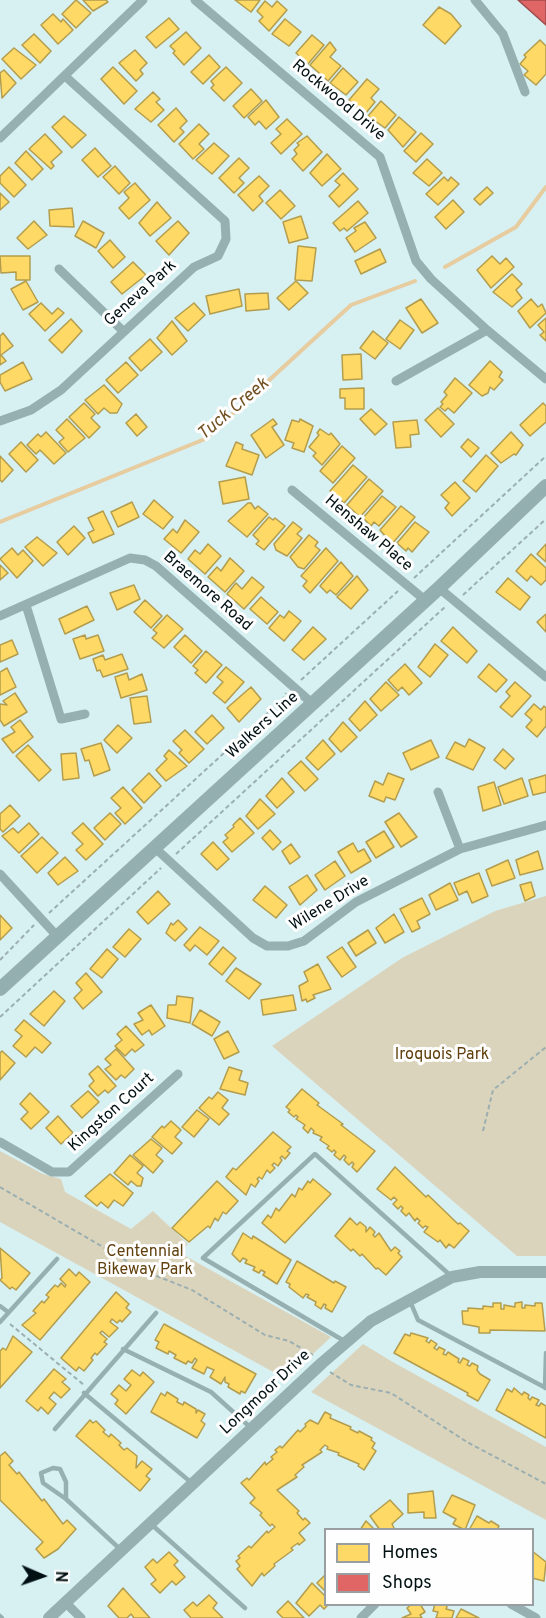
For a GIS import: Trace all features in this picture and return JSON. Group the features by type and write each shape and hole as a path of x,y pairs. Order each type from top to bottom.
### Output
{"main road":[{"name":"Walkers Line","path":"0,989 439,588 546,486"}],"street":[{"path":"0,138 143,0"},
{"name":"Rockwood Drive","path":"195,0 380,157 416,261 431,279 487,330 546,379"},
{"path":"475,0 502,34 525,92"},
{"name":"Geneva Park","path":"0,421 31,410 61,390 194,267 218,256 226,240 225,221 65,76"},
{"path":"59,269 123,331"},
{"path":"396,381 487,330"},
{"name":"Henshaw Place","path":"292,490 425,600"},
{"name":"Braemore Road","path":"0,616 130,558 145,560 156,566 312,704"},
{"path":"439,588 546,677"},
{"path":"26,605 61,719 85,714"},
{"path":"438,792 460,849"},
{"name":"Wilene Drive","path":"154,848 253,938 267,946 288,946 304,941 356,902 460,849 546,825"},
{"path":"0,874 57,936"},
{"name":"Kingston Court","path":"0,1142 52,1172 69,1172 178,1074"},
{"name":"Longmoor Drive","path":"49,1618 123,1552 322,1363 371,1321 409,1298 452,1277 480,1272 546,1272"},
{"path":"66,1603 81,1618"},
{"path":"361,1618 374,1606"},
{"path":"513,1606 536,1618"}],"lane":[{"path":"346,1342 203,1258 315,1154 452,1277"},
{"path":"1,1320 57,1259"},
{"path":"409,1298 417,1320 546,1388 546,1353"},
{"path":"0,1306 8,1312"},
{"path":"55,1429 156,1313"},
{"path":"123,1349 211,1392 253,1429"},
{"path":"84,1393 193,1484"},
{"path":"66,1498 66,1482 60,1469 53,1468 41,1473 43,1483 66,1498 123,1552"},
{"path":"151,1524 244,1608"}],"path":[{"path":"0,960 30,932 39,917 54,911 282,700 290,684 304,679 546,456"},
{"path":"0,1017 455,599 469,591 546,519"},
{"path":"483,1131 493,1090 546,1047"},
{"path":"0,1187 144,1271 192,1290 265,1335 304,1348 339,1380 351,1385 391,1393 467,1442 546,1484"},
{"path":"1,1320 88,1389"}],"green space":[{"name":"Iroquois Park","path":"546,896 546,1256 517,1256 272,1046 402,958 495,911"},
{"name":"Centennial Bikeway Park","path":"0,1151 43,1174 61,1179 65,1192 131,1229 153,1211 188,1244 180,1253 331,1337 286,1379 0,1222"},
{"path":"363,1344 546,1447 546,1520 311,1392"}],"building: Homes":[{"path":"76,0 91,13 76,28 62,14"},
{"path":"83,0 106,0 108,2 93,11"},
{"path":"235,0 260,0 251,12"},
{"path":"265,1 272,7 277,1 287,10 269,31 259,21 263,17 257,11"},
{"path":"439,7 451,14 461,26 445,44 423,25"},
{"path":"53,14 61,22 63,19 73,30 58,44 41,25"},
{"path":"169,18 179,29 156,48 146,37"},
{"path":"285,19 301,32 289,46 272,34"},
{"path":"186,32 201,48 184,65 170,46"},
{"path":"34,34 51,51 40,63 22,45"},
{"path":"312,35 324,45 308,64 296,53"},
{"path":"540,40 546,46 546,74 536,85 524,75 528,71 520,64 526,57 524,55"},
{"path":"330,42 336,50 330,57 341,66 328,81 310,65"},
{"path":"14,48 36,65 21,79 2,59"},
{"path":"135,50 147,63 140,70 143,74 136,81 119,63"},
{"path":"209,55 220,67 203,84 191,72"},
{"path":"113,67 137,91 124,104 101,79"},
{"path":"226,67 242,83 224,101 211,88 214,85 211,81"},
{"path":"343,68 358,82 346,95 330,83"},
{"path":"4,70 16,83 2,98 0,73"},
{"path":"367,79 379,89 371,98 375,102 365,114 349,100"},
{"path":"251,89 262,101 244,118 233,106"},
{"path":"153,92 160,99 156,102 164,110 151,122 135,109"},
{"path":"266,100 279,117 266,129 259,121 255,125 248,117"},
{"path":"381,101 396,115 385,128 368,116"},
{"path":"176,108 187,121 180,128 184,132 174,142 158,125"},
{"path":"64,116 86,135 72,148 52,127"},
{"path":"399,117 416,132 403,147 388,130"},
{"path":"287,119 302,134 281,154 271,143 281,134 276,129"},
{"path":"199,124 209,134 199,144 204,149 193,159 179,144"},
{"path":"421,133 433,144 416,162 404,151"},
{"path":"45,134 62,152 51,162 54,166 51,169 29,149"},
{"path":"307,136 322,152 303,171 292,159 297,154 294,150 299,145 297,143"},
{"path":"214,143 229,156 212,174 196,160"},
{"path":"95,148 111,166 98,177 82,160"},
{"path":"26,151 43,169 32,180 15,163"},
{"path":"327,154 341,169 322,186 310,173"},
{"path":"239,158 249,168 239,178 244,183 234,193 219,178"},
{"path":"427,159 442,173 429,186 413,173"},
{"path":"115,166 130,183 119,194 103,177"},
{"path":"9,167 26,185 14,197 0,183 0,176"},
{"path":"343,173 358,189 339,207 329,196 340,185 335,181"},
{"path":"259,176 269,186 259,196 263,201 253,211 238,195"},
{"path":"444,177 448,181 451,177 459,184 438,205 426,194"},
{"path":"135,183 150,200 129,219 119,208 129,198 124,192"},
{"path":"487,187 493,193 480,205 474,199"},
{"path":"280,190 295,206 281,219 266,203"},
{"path":"0,193 9,202 0,210"},
{"path":"453,200 464,212 446,229 435,217"},
{"path":"358,201 368,213 347,231 344,228 340,231 333,223"},
{"path":"157,202 171,218 150,236 139,223"},
{"path":"72,208 74,227 50,226 49,210"},
{"path":"301,216 308,238 289,243 283,222"},
{"path":"34,221 47,235 28,249 17,238"},
{"path":"83,221 104,233 96,248 75,236"},
{"path":"178,221 189,233 169,255 156,241"},
{"path":"365,222 376,238 355,252 346,238 356,231 354,228"},
{"path":"110,240 125,257 113,268 98,251"},
{"path":"298,246 316,248 312,281 295,280"},
{"path":"380,249 386,262 361,274 355,261"},
{"path":"0,256 30,256 30,280 16,280 16,272 1,273"},
{"path":"492,256 500,264 506,258 514,267 491,288 477,270"},
{"path":"133,262 146,275 122,294 111,282"},
{"path":"512,274 522,284 516,290 522,298 512,307 493,292"},
{"path":"26,281 38,302 23,310 11,289"},
{"path":"296,281 308,293 289,310 277,298"},
{"path":"239,289 242,306 210,314 206,296"},
{"path":"268,293 269,309 246,311 245,294"},
{"path":"421,299 438,323 422,333 406,308"},
{"path":"531,299 538,307 542,304 546,313 530,328 518,311"},
{"path":"41,303 52,314 58,308 64,313 45,331 29,314"},
{"path":"194,303 205,315 188,331 175,318"},
{"path":"546,318 546,341 540,335 544,332 538,325"},
{"path":"71,319 82,331 62,353 49,340"},
{"path":"400,320 414,330 400,349 386,339"},
{"path":"172,321 187,341 172,355 157,338"},
{"path":"373,331 388,343 375,359 360,348"},
{"path":"3,333 13,346 1,355 6,361 0,365 0,336"},
{"path":"150,339 162,352 141,371 129,358"},
{"path":"361,354 362,379 343,380 342,355"},
{"path":"490,361 502,372 499,377 503,380 494,390 490,387 488,393 482,396 469,385"},
{"path":"23,362 32,379 5,391 0,382 0,375"},
{"path":"126,362 138,375 118,393 106,380"},
{"path":"455,378 472,393 454,413 448,408 445,411 440,407 447,395 444,392"},
{"path":"104,385 122,404 117,413 110,413 104,408 98,414 85,400"},
{"path":"364,388 364,409 345,409 345,398 340,398 340,389"},
{"path":"84,403 95,414 91,418 100,427 89,438 69,417"},
{"path":"543,403 546,406 546,422 530,436 520,425"},
{"path":"438,408 454,424 441,437 425,420"},
{"path":"371,409 387,424 375,435 360,419"},
{"path":"136,414 147,427 137,436 126,423"},
{"path":"67,419 85,438 68,452 59,442 64,438 56,430"},
{"path":"273,419 277,424 272,427 284,445 266,458 251,435"},
{"path":"300,419 313,426 304,452 292,448 294,443 285,440 292,420 299,422"},
{"path":"417,420 419,434 410,435 411,447 396,448 393,422"},
{"path":"320,429 329,435 331,433 340,444 322,465 313,456 316,453 309,447 319,435 317,433"},
{"path":"46,432 66,453 54,464 40,450 36,454 27,445 38,434 41,437"},
{"path":"511,432 523,445 516,455 514,454 501,463 491,453"},
{"path":"468,439 479,448 471,457 461,447"},
{"path":"21,442 38,460 26,472 9,454"},
{"path":"236,442 243,445 242,449 259,455 252,475 226,466"},
{"path":"342,446 355,458 333,483 320,471"},
{"path":"486,455 498,466 476,492 463,481"},
{"path":"0,456 13,470 2,482 0,480"},
{"path":"353,465 367,477 344,503 330,491"},
{"path":"245,477 249,499 223,504 219,482"},
{"path":"369,479 383,491 360,517 347,505"},
{"path":"455,482 470,498 452,516 445,508 449,503 441,495"},
{"path":"382,496 396,507 379,526 374,522 371,526 363,518"},
{"path":"154,500 173,517 163,529 143,514"},
{"path":"132,502 139,517 118,527 111,512"},
{"path":"248,503 251,503 255,509 258,506 268,514 247,537 228,521"},
{"path":"401,506 415,517 392,544 380,530"},
{"path":"103,511 114,534 93,543 88,533 94,530 88,518"},
{"path":"269,517 273,520 275,518 285,526 264,550 256,544 259,541 253,535"},
{"path":"185,520 199,532 181,553 164,539 173,529 177,533"},
{"path":"293,522 302,529 297,534 302,538 287,556 276,550 274,544"},
{"path":"415,522 429,532 412,552 408,548 406,551 397,543"},
{"path":"74,526 85,538 68,555 57,542"},
{"path":"309,535 318,542 315,546 320,550 304,569 298,567 290,557"},
{"path":"37,537 57,553 43,566 25,547"},
{"path":"208,544 221,556 205,574 188,559 195,550 200,554"},
{"path":"546,544 546,562 537,554"},
{"path":"12,548 18,555 23,550 33,561 17,578 0,559"},
{"path":"326,548 338,561 310,593 303,586 307,581 301,576"},
{"path":"531,554 546,568 546,580 541,585 531,576 527,581 516,571"},
{"path":"230,558 244,571 225,592 208,577 217,567 221,571"},
{"path":"341,562 353,576 336,595 330,590 327,593 320,586"},
{"path":"0,565 8,573 0,580"},
{"path":"357,576 368,590 351,609 337,597"},
{"path":"252,577 264,587 244,609 227,594 236,583 242,589"},
{"path":"508,578 530,597 520,610 496,592"},
{"path":"134,585 140,599 117,610 110,593"},
{"path":"261,597 278,612 267,624 250,609"},
{"path":"145,600 162,616 151,628 134,612"},
{"path":"87,606 94,620 65,634 59,619"},
{"path":"289,611 301,621 284,641 269,628 280,615 284,618"},
{"path":"546,614 546,632 537,622"},
{"path":"167,615 183,629 164,648 152,638 157,633 153,630"},
{"path":"313,627 326,639 304,660 292,650"},
{"path":"453,627 477,651 467,663 441,641"},
{"path":"85,635 86,639 98,635 104,651 80,659 73,639"},
{"path":"185,635 202,651 191,663 174,647"},
{"path":"12,640 18,654 0,662 0,645"},
{"path":"435,644 448,655 430,677 418,667"},
{"path":"206,651 222,665 206,683 195,673 198,670 193,666"},
{"path":"122,654 128,669 103,677 100,670 97,671 93,659 103,655 105,660"},
{"path":"405,664 422,683 409,695 402,687 398,691 388,680"},
{"path":"489,664 507,680 496,692 478,677"},
{"path":"226,667 244,682 225,703 213,693 223,682 217,677"},
{"path":"7,668 16,687 0,695 0,672"},
{"path":"127,673 129,680 142,674 147,690 121,698 115,677"},
{"path":"386,682 399,695 381,711 370,699"},
{"path":"515,682 531,696 512,717 500,707 510,696 506,692"},
{"path":"251,687 261,699 239,722 227,708"},
{"path":"15,693 27,712 4,726 0,720 0,704 7,705 3,701"},
{"path":"147,696 151,722 134,724 130,698"},
{"path":"365,701 377,715 360,731 349,719"},
{"path":"534,704 541,710 544,706 546,708 546,726 537,737 526,727 532,720 525,714"},
{"path":"212,715 224,728 207,744 195,732"},
{"path":"20,720 33,737 13,753 2,739 15,732 11,727"},
{"path":"343,722 357,737 341,752 329,739"},
{"path":"118,725 132,738 117,753 104,740"},
{"path":"185,730 204,749 189,763 179,753 182,750 173,741"},
{"path":"469,739 485,748 473,770 446,758 455,742 465,747"},
{"path":"323,740 335,754 318,770 306,758"},
{"path":"431,740 439,757 411,770 403,753"},
{"path":"101,743 110,770 94,776 89,760 85,761 81,749"},
{"path":"28,745 51,770 39,781 16,756"},
{"path":"503,749 514,759 505,769 494,760"},
{"path":"169,750 187,766 166,781 156,770 167,759 164,756"},
{"path":"76,753 79,778 63,780 61,754"},
{"path":"301,761 318,779 305,791 288,773"},
{"path":"149,773 161,786 144,803 132,790"},
{"path":"388,773 404,779 395,800 386,797 384,802 369,796 375,781 383,785"},
{"path":"546,775 546,792 533,795 529,780"},
{"path":"282,778 294,792 277,808 266,796"},
{"path":"522,778 528,796 504,804 498,787"},
{"path":"494,782 501,805 483,811 478,787"},
{"path":"123,787 142,808 125,824 115,813 121,808 111,798"},
{"path":"260,799 275,814 258,829 246,816"},
{"path":"10,805 20,816 3,832 0,829 0,814"},
{"path":"110,813 121,824 105,840 94,828"},
{"path":"399,813 417,837 401,847 385,822"},
{"path":"240,818 254,833 232,852 223,842 228,838 225,835"},
{"path":"29,823 39,834 19,853 2,836 13,828 18,833"},
{"path":"83,823 103,844 86,860 76,850 83,844 72,833"},
{"path":"270,830 281,842 273,850 262,838"},
{"path":"384,831 394,847 376,858 366,842"},
{"path":"42,837 58,853 37,873 21,856"},
{"path":"213,842 229,859 217,870 201,854"},
{"path":"353,843 358,852 364,849 371,861 351,873 338,852"},
{"path":"291,844 300,857 290,864 282,851"},
{"path":"538,851 543,869 520,875 516,860"},
{"path":"65,857 78,871 58,885 48,873"},
{"path":"508,860 515,878 492,886 486,870"},
{"path":"335,861 345,876 325,890 315,875"},
{"path":"479,873 488,896 472,903 467,891 459,895 454,883"},
{"path":"307,875 317,890 300,905 289,887"},
{"path":"531,882 535,896 525,901 520,885"},
{"path":"450,883 458,900 436,910 429,895"},
{"path":"265,886 287,905 276,918 253,900"},
{"path":"158,891 170,904 148,924 137,912"},
{"path":"422,898 430,914 417,921 420,928 412,932 400,909"},
{"path":"394,914 404,932 385,943 376,928"},
{"path":"0,915 12,928 0,940"},
{"path":"178,920 187,929 175,941 166,933 171,923 173,925"},
{"path":"200,927 219,941 207,955 195,945 190,951 184,945"},
{"path":"129,929 141,939 125,957 113,947"},
{"path":"368,930 376,943 356,956 348,943"},
{"path":"223,947 236,958 222,975 209,964"},
{"path":"342,947 356,967 342,977 327,957"},
{"path":"107,949 118,959 102,978 90,969"},
{"path":"318,964 331,989 313,995 315,998 307,1002 306,999 302,1001 299,986 308,981 304,972"},
{"path":"236,968 261,984 249,999 226,981"},
{"path":"86,973 102,992 83,1009 74,998 82,990 76,983"},
{"path":"54,991 65,1001 44,1026 30,1014"},
{"path":"293,995 296,1010 263,1015 261,1000"},
{"path":"177,996 193,998 190,1023 167,1018 168,1005 176,1005"},
{"path":"151,1005 165,1026 152,1035 149,1030 142,1035 134,1024 143,1020 138,1013"},
{"path":"200,1010 220,1022 212,1036 192,1024"},
{"path":"24,1020 51,1043 42,1053 35,1047 26,1057 13,1046 22,1036 15,1030"},
{"path":"126,1026 144,1045 135,1052 132,1049 125,1056 115,1046 122,1040 117,1034"},
{"path":"228,1031 239,1052 224,1059 214,1039"},
{"path":"116,1049 134,1069 125,1078 121,1075 116,1080 105,1069 111,1065 105,1059"},
{"path":"2,1051 15,1063 0,1080 0,1053"},
{"path":"98,1066 116,1086 108,1093 105,1090 98,1096 89,1086 94,1081 89,1074"},
{"path":"229,1067 242,1071 239,1080 248,1083 245,1095 220,1089"},
{"path":"302,1089 319,1103 317,1105 375,1151 357,1172 352,1167 354,1164 352,1162 349,1165 344,1160 346,1157 344,1155 340,1160 334,1155 336,1152 334,1150 332,1152 327,1148 329,1146 320,1140 322,1137 313,1133 311,1128 308,1133 303,1128 305,1125 296,1119 298,1117 288,1112 290,1110 286,1107"},
{"path":"88,1091 99,1102 82,1118 71,1106"},
{"path":"218,1092 228,1100 222,1108 229,1114 219,1125 199,1108 209,1097 212,1099"},
{"path":"30,1093 49,1112 31,1129 21,1119 28,1112 20,1104"},
{"path":"197,1110 209,1119 194,1137 182,1127"},
{"path":"58,1116 73,1133 61,1144 46,1128"},
{"path":"171,1121 181,1130 175,1137 182,1143 172,1154 152,1137 162,1126 164,1128"},
{"path":"273,1132 291,1147 287,1151 290,1153 285,1159 282,1156 280,1158 282,1160 278,1166 274,1163 272,1165 275,1168 270,1173 267,1170 262,1179 259,1177 255,1187 251,1184 246,1195 226,1177 233,1168 236,1170"},
{"path":"151,1139 162,1148 156,1155 163,1161 153,1173 133,1155"},
{"path":"130,1155 143,1166 137,1173 143,1178 141,1186 131,1181 128,1185 114,1173"},
{"path":"395,1167 426,1197 428,1195 458,1224 460,1223 469,1231 454,1248 449,1244 446,1248 440,1240 438,1242 424,1232 428,1227 423,1228 418,1223 420,1221 417,1218 415,1221 409,1213 406,1216 401,1211 403,1208 401,1206 398,1209 393,1204 397,1200 394,1197 391,1200 377,1189"},
{"path":"110,1174 133,1193 123,1206 114,1200 108,1208 101,1202 97,1206 85,1196"},
{"path":"313,1179 331,1194 285,1243 262,1223 268,1215 271,1218 276,1208 279,1211 292,1194 295,1197 299,1188 302,1190 308,1181 310,1183"},
{"path":"217,1181 238,1201 226,1214 223,1212 218,1221 215,1218 210,1228 208,1226 189,1242 172,1228"},
{"path":"350,1218 357,1225 360,1222 366,1227 366,1232 370,1227 375,1232 373,1235 375,1237 379,1233 391,1251 395,1247 400,1251 398,1253 402,1257 386,1275 378,1268 376,1269 362,1254 360,1256 353,1249 351,1251 335,1236"},
{"path":"243,1233 252,1239 253,1236 291,1260 277,1284 263,1275 265,1272 261,1270 259,1273 253,1270 255,1267 245,1263 247,1260 243,1258 240,1262 232,1254"},
{"path":"0,1248 30,1273 16,1290 12,1287 10,1289 0,1280 2,1278"},
{"path":"297,1261 334,1283 335,1281 346,1287 332,1312 325,1308 324,1304 321,1309 315,1305 316,1302 307,1297 309,1295 306,1294 303,1298 289,1287 290,1284 286,1282"},
{"path":"69,1269 76,1276 79,1272 90,1282 40,1340 22,1325 36,1313 33,1311 42,1301 44,1303 49,1297 46,1295 55,1285 58,1287 61,1283 65,1287 66,1285 60,1279"},
{"path":"116,1292 129,1304 126,1308 131,1312 122,1322 120,1320 117,1323 112,1319 110,1322 118,1328 109,1337 102,1331 100,1333 107,1339 104,1342 107,1344 97,1355 95,1353 91,1358 93,1360 84,1371 79,1367 76,1371 61,1358"},
{"path":"522,1302 522,1308 525,1308 525,1305 535,1306 535,1303 542,1303 545,1331 490,1330 490,1333 479,1333 479,1327 463,1324 462,1311 468,1311 468,1308 483,1309 483,1306 493,1307 493,1303 501,1303 501,1309 504,1309 504,1305 515,1307 515,1303"},
{"path":"164,1324 256,1374 245,1393 241,1391 240,1394 228,1387 229,1384 225,1382 225,1377 221,1384 210,1377 214,1370 207,1367 204,1374 192,1368 197,1360 195,1358 192,1363 188,1361 186,1364 174,1358 176,1355 169,1351 168,1354 156,1348 159,1342 155,1340"},
{"path":"411,1333 428,1338 426,1341 429,1343 431,1340 437,1344 434,1348 437,1350 439,1347 445,1350 443,1354 446,1355 448,1352 459,1359 460,1363 463,1358 469,1361 467,1365 470,1366 472,1363 478,1366 477,1370 480,1374 490,1380 478,1401 467,1395 468,1393 394,1353 405,1334 410,1336"},
{"path":"13,1336 32,1352 0,1388 0,1351 3,1348 6,1350"},
{"path":"54,1369 66,1379 62,1382 70,1389 61,1398 54,1392 49,1398 56,1404 48,1414 41,1407 38,1411 26,1401"},
{"path":"132,1370 140,1376 143,1372 154,1382 126,1414 115,1404 118,1400 111,1394 119,1385 126,1391 131,1385 124,1379"},
{"path":"514,1388 522,1395 524,1392 529,1395 530,1400 532,1397 539,1400 536,1405 539,1406 541,1403 546,1406 546,1438 496,1410 507,1389 512,1392"},
{"path":"167,1392 178,1399 177,1402 183,1405 184,1402 196,1409 196,1413 198,1410 205,1414 201,1421 205,1424 197,1438 151,1412 161,1393 165,1396"},
{"path":"325,1412 331,1415 330,1418 372,1438 371,1440 375,1443 372,1448 376,1451 364,1470 358,1466 359,1464 327,1449 325,1445 320,1450 322,1452 302,1465 304,1467 295,1475 297,1477 277,1490 299,1511 297,1513 303,1520 305,1518 310,1523 299,1533 305,1540 291,1548 293,1550 274,1564 275,1566 264,1576 262,1573 252,1586 237,1569 240,1566 236,1561 249,1546 251,1548 267,1531 268,1533 275,1527 272,1524 270,1526 260,1515 262,1513 250,1503 255,1498 241,1483 247,1478 249,1480 265,1462 266,1465 273,1459 271,1457 277,1452 275,1450 280,1446 282,1448 310,1420 318,1424"},
{"path":"90,1420 93,1423 96,1421 109,1437 111,1434 121,1443 119,1445 124,1450 127,1448 137,1456 136,1468 142,1461 152,1469 146,1476 150,1479 140,1491 76,1436"},
{"path":"5,1452 13,1461 9,1465 17,1474 19,1472 42,1501 44,1499 63,1524 67,1520 76,1529 58,1549 44,1558 36,1549 43,1542 0,1500 0,1456"},
{"path":"433,1491 436,1518 424,1518 424,1512 408,1513 408,1494"},
{"path":"452,1495 475,1505 466,1528 453,1524 456,1519 443,1512"},
{"path":"390,1500 403,1514 392,1524 394,1528 379,1528 370,1516"},
{"path":"477,1516 499,1526 498,1528 470,1528"},
{"path":"366,1521 373,1528 361,1528"},
{"path":"169,1552 178,1561 174,1565 185,1577 176,1585 172,1581 160,1593 151,1584 156,1580 145,1567 153,1559 157,1563"},
{"path":"534,1553 546,1562 544,1581 534,1578"},
{"path":"324,1576 324,1590 317,1583"},
{"path":"312,1583 324,1595 324,1606 327,1606 324,1609 320,1605 309,1616 296,1603"},
{"path":"123,1588 150,1618 134,1618 131,1614 127,1618 119,1618 108,1606"},
{"path":"209,1595 217,1603 213,1608 223,1618 191,1618 184,1610 193,1602 197,1606"},
{"path":"288,1601 304,1618 283,1618 277,1612"},
{"path":"421,1606 425,1612 420,1615 422,1618 402,1618 411,1614 407,1608"},
{"path":"434,1606 447,1606 446,1609 454,1611 452,1618 436,1618 438,1612 433,1611"},
{"path":"461,1609 479,1618 456,1618"}],"building: Shops":[{"path":"518,0 546,0 546,25"}],"waterway":[{"name":"Tuck Creek","path":"445,267 516,227 546,187"},
{"name":"Tuck Creek","path":"0,522 205,439 351,305 415,281"}]}
